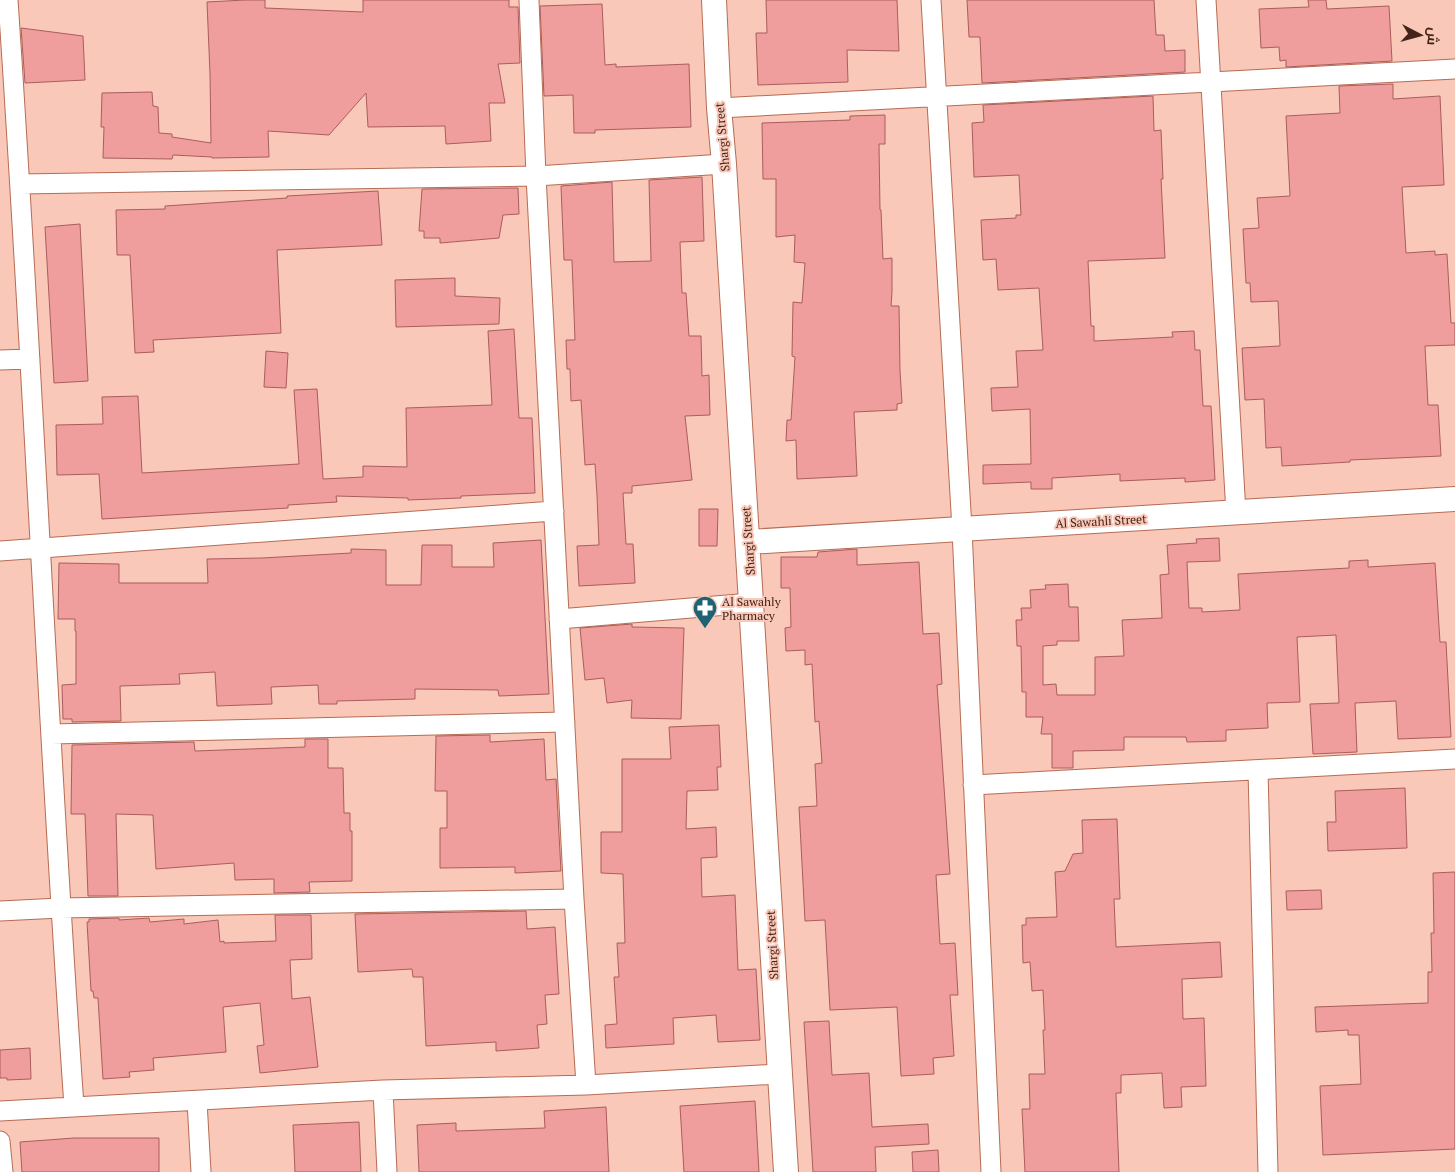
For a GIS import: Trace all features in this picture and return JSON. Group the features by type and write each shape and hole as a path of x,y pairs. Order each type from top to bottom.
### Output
{"street":[{"path":"8,0 41,549 60,908 74,1106"},
{"path":"529,0 536,176 559,619 586,1085"},
{"name":"Shargi Street","path":"714,0 719,108 748,542 786,1172"},
{"path":"931,0 962,529 992,1172"},
{"path":"1206,0 1236,512"},
{"path":"719,108 1455,69"},
{"path":"20,184 536,176 724,164"},
{"path":"0,360 30,359"},
{"name":"Al Sawahli Street","path":"748,542 1455,499"},
{"path":"0,551 554,511"},
{"path":"559,619 751,603"},
{"path":"51,734 565,722"},
{"path":"973,785 1455,759"},
{"path":"1258,770 1268,1172"},
{"path":"0,911 60,908 574,899"},
{"path":"0,1111 383,1090 586,1085 780,1074"},
{"path":"383,1090 387,1172"},
{"path":"197,1101 201,1172"},
{"path":"0,1141 3,1172"}],"building":[{"path":"265,0 265,8 363,12 363,0 509,0 509,7 518,7 520,63 498,64 505,103 489,103 491,141 446,144 445,126 368,127 366,93 329,135 268,131 269,157 212,158 173,155 172,159 103,158 104,127 101,127 102,93 152,92 153,106 158,107 159,133 211,143 207,2"},
{"path":"766,0 897,0 899,51 847,50 848,82 758,85 756,33 767,33"},
{"path":"967,0 1154,0 1156,35 1164,35 1165,51 1185,50 1185,72 982,83 980,37 969,37"},
{"path":"1308,0 1326,0 1327,9 1389,6 1392,61 1286,67 1286,60 1280,61 1279,47 1261,48 1259,9 1309,7"},
{"path":"602,4 605,65 616,64 616,67 689,64 691,127 595,130 595,133 574,133 573,95 544,96 540,6"},
{"path":"21,28 83,36 85,80 25,83"},
{"path":"1393,84 1393,99 1440,96 1444,185 1402,187 1406,253 1435,251 1435,255 1447,254 1451,323 1455,323 1455,345 1425,346 1428,405 1438,405 1441,456 1350,460 1350,462 1282,466 1281,447 1266,448 1264,399 1245,400 1242,348 1280,346 1278,301 1251,302 1250,283 1246,283 1243,229 1259,228 1257,198 1290,196 1286,116 1340,113 1339,86"},
{"path":"1153,96 1154,131 1161,130 1163,179 1161,179 1165,258 1088,261 1091,326 1094,326 1094,341 1173,337 1172,332 1194,331 1195,350 1200,350 1203,406 1211,406 1215,480 1185,482 1185,478 1120,481 1120,474 1052,478 1052,489 1031,489 1031,482 983,484 983,465 1031,464 1030,409 992,411 991,388 1018,387 1016,351 1043,350 1039,288 998,290 996,259 983,260 981,220 1016,218 1016,215 1021,215 1019,175 974,177 972,123 984,122 983,105"},
{"path":"885,115 885,144 879,144 880,210 883,259 892,258 891,306 899,306 902,403 897,404 897,410 854,412 857,476 797,479 796,440 786,441 787,420 791,420 795,357 792,356 793,302 802,303 805,263 794,262 795,235 776,237 776,179 763,179 762,123 850,120 850,116"},
{"path":"702,177 704,241 680,242 682,293 686,293 689,336 701,336 702,376 709,375 710,415 685,416 692,480 632,486 632,493 623,493 626,544 633,544 635,583 579,586 577,546 599,545 597,495 595,464 585,465 581,400 571,401 570,369 567,369 566,340 575,340 572,260 564,260 561,186 612,182 614,262 651,261 649,180"},
{"path":"518,188 519,214 503,215 499,238 440,243 440,238 424,238 424,231 419,231 422,189"},
{"path":"378,191 382,245 277,250 281,333 153,340 154,352 135,353 130,255 117,255 116,210 165,209 165,206"},
{"path":"80,224 88,381 54,383 45,227"},
{"path":"455,278 455,296 500,298 499,324 396,327 395,280"},
{"path":"514,329 519,418 532,418 535,493 408,500 408,498 336,496 337,502 288,505 288,508 102,519 99,474 57,475 56,425 103,424 102,397 138,396 142,473 299,464 294,390 317,389 323,479 363,477 363,466 407,467 406,408 492,405 488,331"},
{"path":"266,351 288,353 286,388 264,387"},
{"path":"699,509 718,509 717,546 699,546"},
{"path":"1219,538 1220,561 1187,562 1189,608 1202,608 1202,612 1240,610 1238,574 1349,568 1349,561 1368,560 1368,567 1435,563 1440,642 1446,642 1451,737 1398,739 1396,701 1355,703 1357,752 1313,754 1310,704 1339,703 1336,635 1297,637 1300,702 1267,703 1268,728 1226,730 1226,741 1187,742 1186,737 1124,737 1124,750 1073,751 1073,768 1052,768 1052,734 1041,734 1043,717 1026,717 1026,692 1022,692 1021,646 1017,646 1016,620 1022,620 1021,608 1031,608 1030,590 1046,589 1045,585 1068,584 1069,607 1078,607 1079,641 1057,641 1057,645 1043,646 1043,685 1056,684 1057,695 1095,695 1095,657 1124,656 1122,620 1162,618 1160,575 1169,574 1167,545 1197,543 1196,539"},
{"path":"541,540 549,694 499,696 498,690 415,689 415,699 337,701 337,704 319,704 318,685 271,687 272,704 217,706 215,672 179,674 180,684 120,686 121,721 72,722 72,719 63,719 62,685 76,684 76,631 75,619 58,619 59,563 119,564 119,583 208,583 207,559 351,553 351,549 386,550 386,585 421,585 422,545 452,545 452,567 494,567 493,543"},
{"path":"857,549 857,565 919,562 923,634 939,633 942,684 937,685 950,874 936,875 940,944 955,943 958,995 950,995 954,1056 933,1058 934,1074 901,1076 897,1007 830,1010 825,920 805,921 799,807 817,806 815,764 822,763 819,721 815,722 812,664 805,665 805,650 786,651 785,628 791,627 790,588 781,588 781,557 817,557 818,552"},
{"path":"632,624 632,627 684,628 681,719 631,718 632,700 607,703 604,678 585,680 580,628"},
{"path":"719,725 721,767 717,767 718,790 687,791 686,829 716,827 717,857 701,858 702,897 735,895 738,970 756,969 760,1040 718,1042 716,1015 673,1018 674,1044 606,1048 605,1025 617,1024 614,977 619,977 617,943 625,943 623,874 601,873 601,832 622,832 622,759 671,759 669,727"},
{"path":"490,735 490,742 544,739 546,780 556,779 561,871 515,873 515,867 440,868 440,828 447,828 447,791 435,791 436,736"},
{"path":"305,739 328,739 328,768 343,768 344,813 350,813 350,831 352,831 352,881 309,882 310,892 274,893 274,879 235,880 234,863 156,869 153,815 116,814 118,896 88,896 85,814 71,814 72,745 194,742 195,751 305,747"},
{"path":"1405,788 1407,848 1328,851 1327,822 1336,822 1335,791"},
{"path":"1117,819 1120,899 1114,899 1116,947 1220,942 1222,977 1182,979 1183,1019 1204,1018 1206,1086 1181,1087 1182,1107 1164,1108 1162,1073 1121,1075 1121,1093 1116,1093 1119,1172 1025,1172 1022,1109 1030,1109 1029,1074 1045,1074 1043,1030 1045,1030 1043,990 1032,991 1030,962 1023,963 1022,925 1026,925 1026,918 1057,917 1055,872 1065,871 1073,854 1083,853 1082,820"},
{"path":"1455,872 1455,1149 1323,1155 1320,1086 1361,1084 1359,1035 1348,1035 1348,1030 1316,1032 1315,1007 1428,1003 1428,972 1432,972 1431,933 1434,933 1433,873"},
{"path":"1321,890 1322,909 1287,910 1286,891"},
{"path":"526,911 527,929 555,927 559,994 545,995 547,1024 537,1025 539,1048 496,1051 496,1042 426,1046 423,977 413,977 412,969 358,972 355,914"},
{"path":"275,915 311,915 312,959 290,960 292,999 310,997 318,1067 260,1073 257,1046 264,1045 260,1003 223,1007 226,1052 153,1058 154,1070 129,1072 130,1077 103,1079 98,998 94,998 93,991 91,991 87,922 89,922 89,919 149,918 150,922 184,919 184,924 218,920 220,942 224,941 224,943 276,941"},
{"path":"829,1021 832,1075 869,1073 872,1127 928,1124 929,1144 875,1147 876,1172 813,1172 804,1022"},
{"path":"30,1048 31,1079 7,1080 7,1078 0,1078 0,1050"},
{"path":"755,1101 759,1172 684,1172 680,1106"},
{"path":"606,1107 609,1172 419,1172 417,1125 456,1123 456,1131 545,1128 544,1111"},
{"path":"359,1122 361,1172 295,1172 293,1125"},
{"path":"74,1138 159,1138 159,1172 22,1172 20,1142"},
{"path":"938,1150 939,1172 913,1172 912,1152"}],"place":[{"name":"Al Sawahly Pharmacy","path":"705,629"}]}
